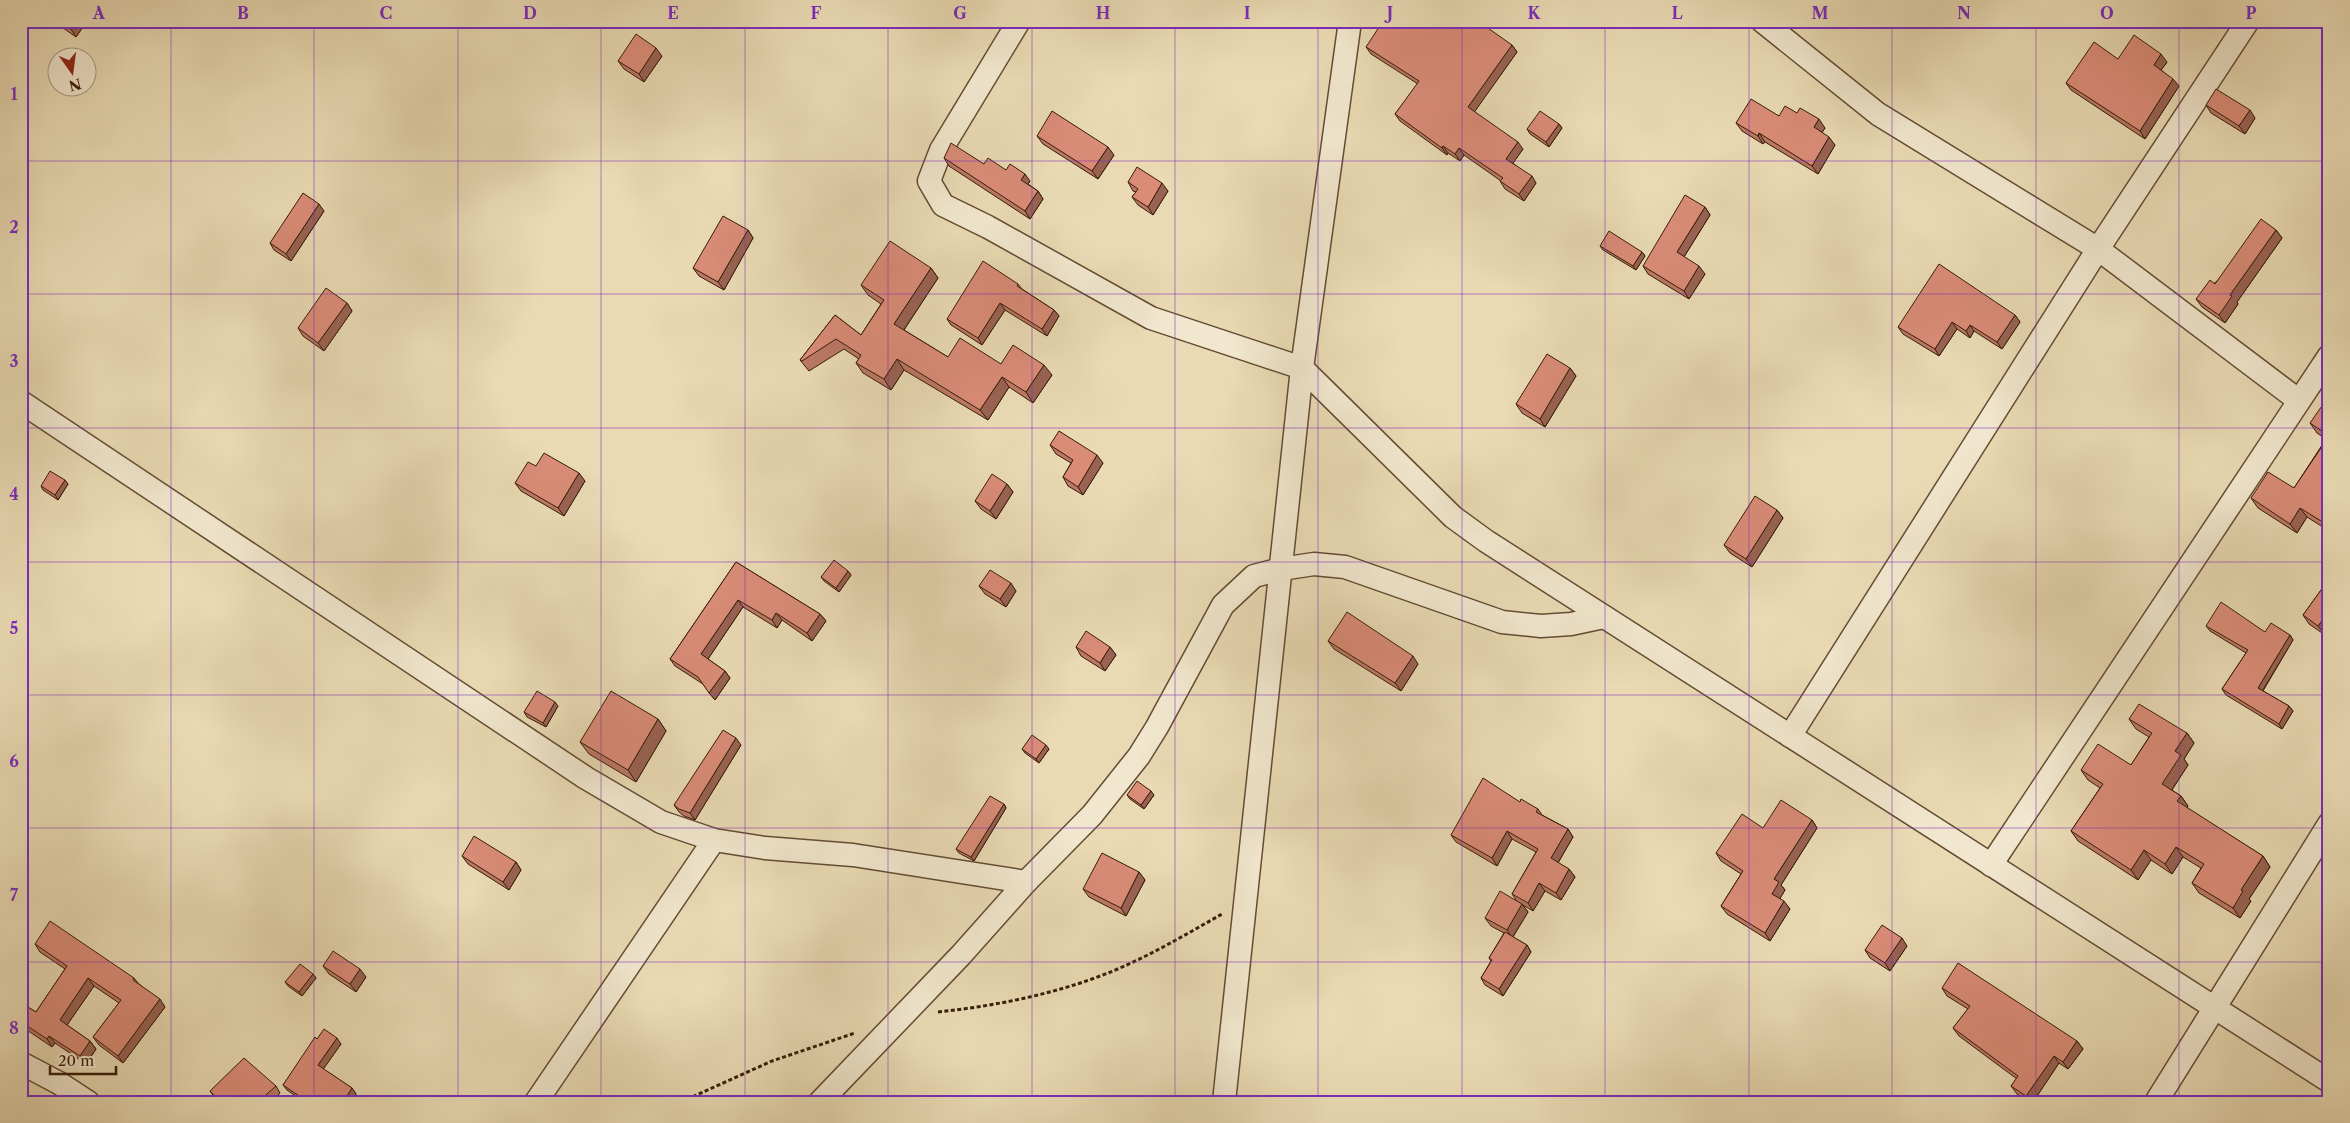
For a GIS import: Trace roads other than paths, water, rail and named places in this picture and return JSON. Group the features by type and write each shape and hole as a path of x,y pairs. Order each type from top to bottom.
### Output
{"street":[{"path":"1019,21 941,150 928,180 943,205 988,227 1151,318 1302,368 1453,517 1486,541 2329,1081"},
{"path":"1224,1102 1302,368 1350,21"},
{"path":"1762,21 1878,114 2098,249 2298,400"},
{"path":"1790,736 2098,249 2248,21"},
{"path":"1991,864 2329,356"},
{"path":"21,402 618,799 661,822 714,840 765,848 853,855 1026,882"},
{"path":"820,1102 961,955 1026,882 1092,815 1139,756 1157,727 1223,604 1254,576 1281,569 1314,564 1345,567 1502,622 1541,626 1571,624 1604,617"},
{"path":"2156,1102 2329,824"},
{"path":"536,1102 714,840"},
{"path":"21,1063 59,1083 88,1102"}]}
